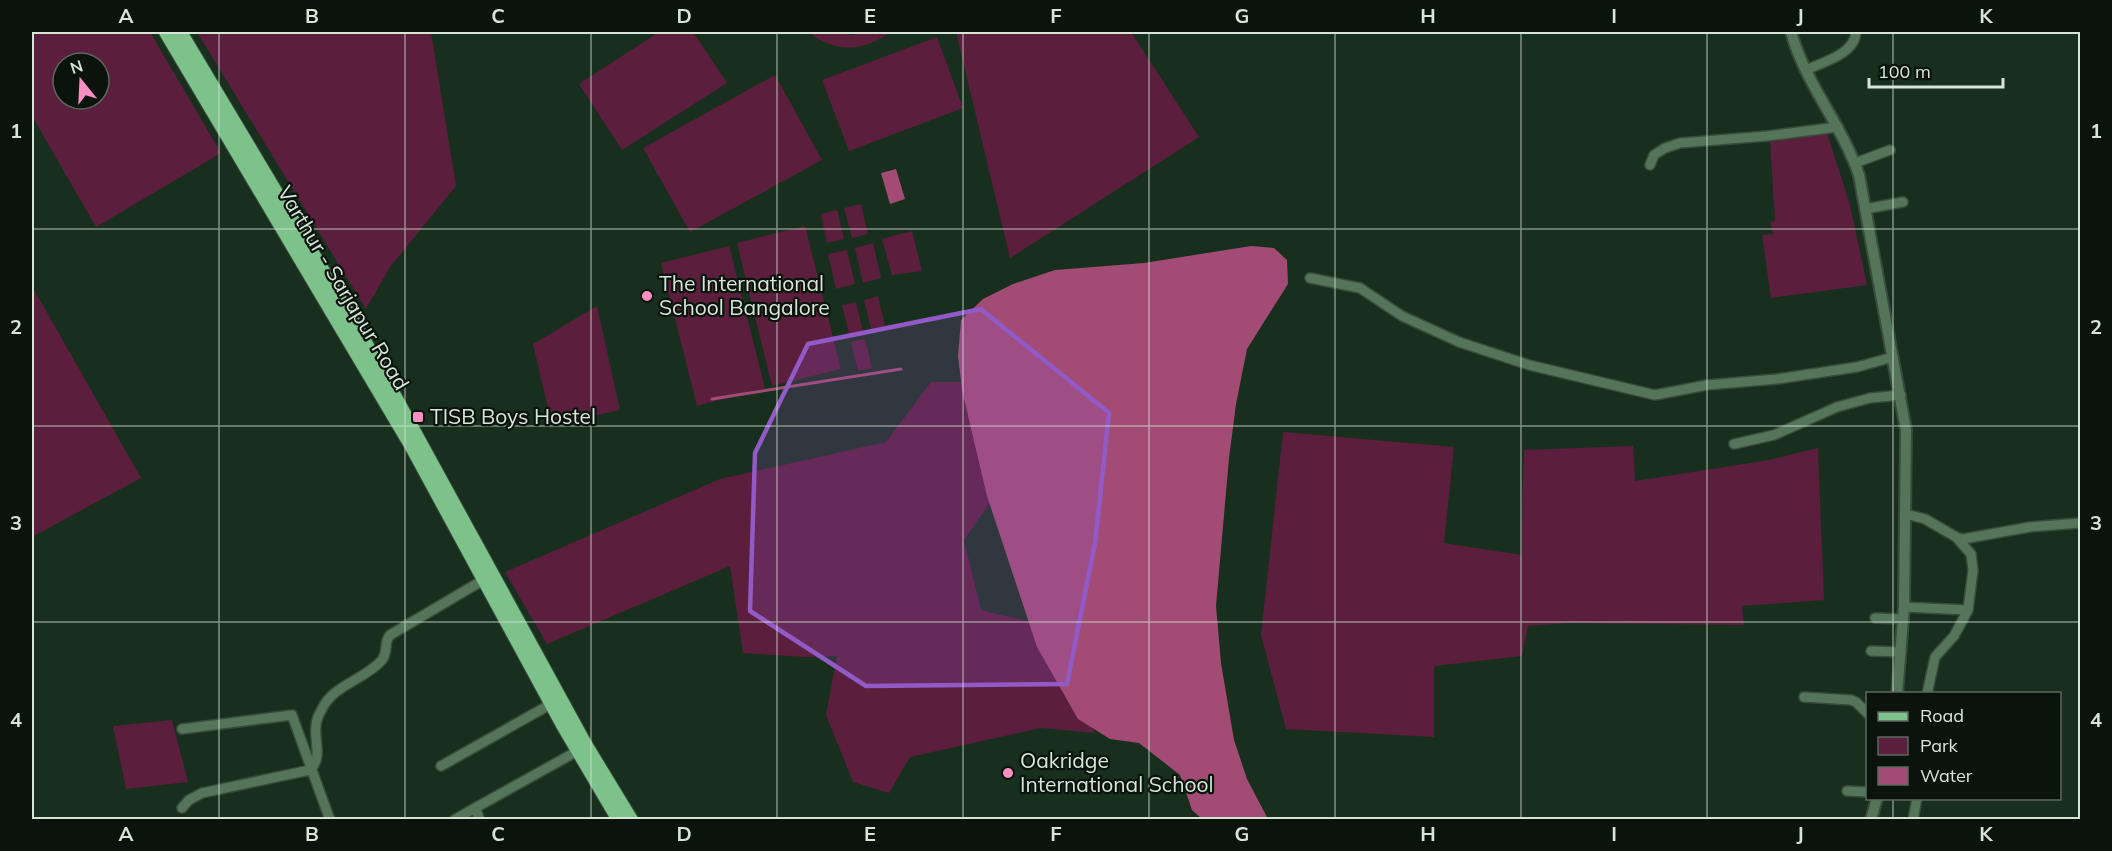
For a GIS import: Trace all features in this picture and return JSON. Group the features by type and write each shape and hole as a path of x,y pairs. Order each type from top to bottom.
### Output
{"main road":[{"name":"Varthur - Sarjapur Road","path":"166,32 357,352 485,579 551,704 631,819"},
{"name":"Varthur - Sarjapur Road","path":"180,32 361,334 619,819"}],"street":[{"path":"1791,32 1806,70 1855,163 1901,395 1906,430 1906,514 1904,607 1897,692"},
{"path":"1806,70 1852,45 1856,32"},
{"path":"1650,165 1654,155 1680,143 1838,127"},
{"path":"1855,163 1890,150"},
{"path":"1865,209 1903,202"},
{"path":"1310,278 1360,288 1402,316 1459,342 1530,365 1655,395 1707,385 1778,379 1857,367 1893,357"},
{"path":"1734,444 1774,435 1838,407 1870,398 1901,395"},
{"path":"1906,514 1925,519 1963,539 2030,527 2080,523"},
{"path":"1927,692 1935,657 1954,636 1968,610 1973,570 1971,554 1956,537"},
{"path":"182,808 189,800 202,794 306,772 312,768 318,755 315,727 317,718 328,699 380,662 385,655 386,639 390,635 485,579"},
{"path":"1904,607 1968,610"},
{"path":"1875,618 1903,619"},
{"path":"1871,651 1901,652"},
{"path":"1804,697 1851,700 1866,712"},
{"path":"441,766 551,704"},
{"path":"182,729 292,715 330,819"},
{"path":"454,819 582,749"},
{"path":"1847,791 1866,792"},
{"path":"1871,819 1877,800"},
{"path":"1913,819 1917,800"},
{"path":"475,808 480,819"}],"highlighted area":[{"path":"981,309 1109,413 1095,543 1067,684 866,686 750,611 755,453 808,344"}],"green space":[{"path":"32,32 150,32 221,153 96,227 32,116"},
{"path":"197,32 431,32 456,186 390,267 366,309"},
{"path":"659,32 693,32 727,83 622,150 579,84"},
{"path":"808,32 852,35 891,32 881,39 860,46 839,47 828,44"},
{"path":"956,32 1131,32 1199,137 1010,258"},
{"path":"937,37 963,108 849,151 822,80"},
{"path":"775,75 822,160 690,232 643,148"},
{"path":"1827,133 1850,205 1867,285 1771,298 1762,235 1773,234 1770,222 1775,221 1770,141"},
{"path":"861,204 868,234 852,238 844,208"},
{"path":"837,210 844,239 827,243 821,214"},
{"path":"805,226 841,369 772,386 737,243"},
{"path":"912,231 922,271 892,275 882,239"},
{"path":"873,243 881,278 863,283 855,248"},
{"path":"729,246 765,388 697,406 661,263"},
{"path":"847,250 855,284 836,289 828,254"},
{"path":"32,286 141,478 32,537"},
{"path":"878,296 885,326 871,329 864,300"},
{"path":"856,302 863,331 849,334 842,305"},
{"path":"597,306 620,410 552,425 533,344"},
{"path":"865,339 872,368 858,371 851,342"},
{"path":"931,382 978,382 1014,468 964,540 981,610 1035,623 1095,733 1041,728 910,757 889,793 853,782 826,715 837,656 806,657 743,653 730,566 547,644 505,572 720,479 886,442"},
{"path":"1283,432 1454,447 1444,543 1521,555 1524,450 1633,446 1635,481 1769,460 1818,448 1824,600 1742,606 1744,625 1569,623 1528,626 1522,656 1434,666 1434,737 1286,729 1261,635"},
{"path":"172,720 188,782 126,789 113,726"}],"water":[{"path":"896,169 905,199 890,204 881,173"},
{"path":"1251,246 1274,248 1287,260 1288,284 1247,349 1236,404 1229,458 1216,606 1221,663 1234,740 1247,779 1268,819 1202,819 1192,810 1180,775 1139,743 1110,739 1078,719 1037,647 987,496 962,390 958,356 961,320 983,299 1013,284 1055,270 1144,263"}],"waterway":[{"path":"712,399 901,369"}],"place":[{"name":"The International School Bangalore","path":"647,296"},
{"name":"TISB Boys Hostel","path":"418,417"},
{"name":"Oakridge International School","path":"1008,773"}]}
